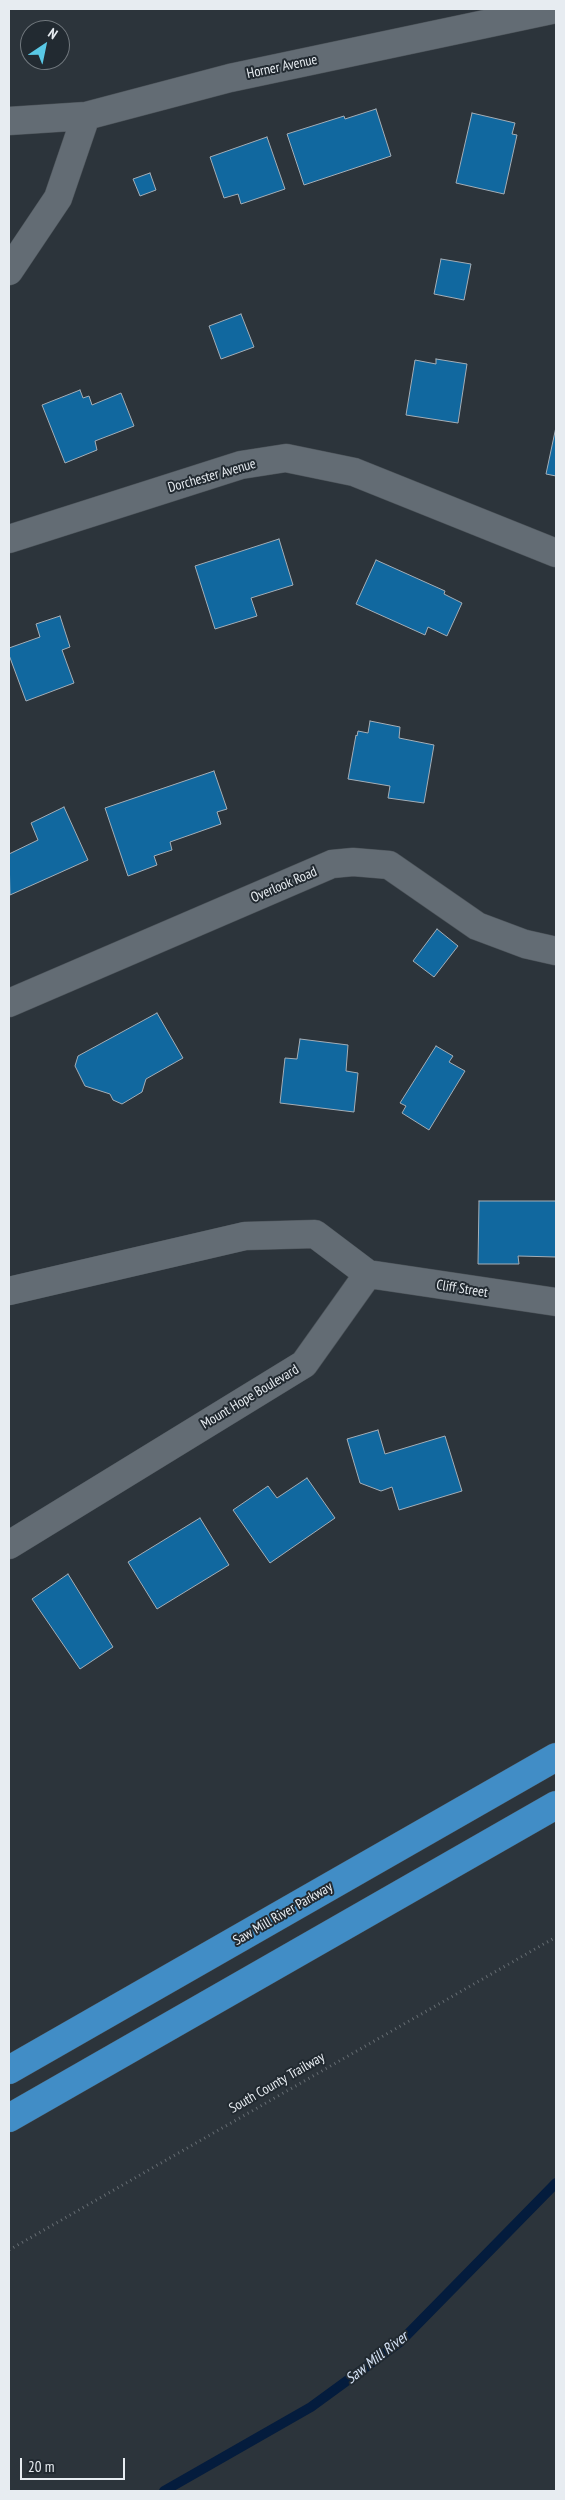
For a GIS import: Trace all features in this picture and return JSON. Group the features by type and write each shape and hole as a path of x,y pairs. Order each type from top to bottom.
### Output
{"highway":[{"name":"Saw Mill River Parkway","path":"9,2070 556,1756"},
{"path":"9,2118 556,1805"}],"street":[{"name":"Horner Avenue","path":"9,121 86,116 230,78 556,9"},
{"path":"9,271 58,198 86,116"},
{"name":"Dorchester Avenue","path":"9,539 241,465 286,458 354,472 556,553"},
{"name":"Overlook Road","path":"9,1003 332,864 353,862 389,865 477,926 524,944 556,951"},
{"path":"9,1291 246,1236 314,1234 368,1274"},
{"name":"Cliff Street","path":"368,1274 556,1302"},
{"name":"Mount Hope Boulevard","path":"9,1545 304,1364 368,1274"}],"path":[{"name":"South County Trailway","path":"9,2250 556,1937"}],"building":[{"path":"376,109 391,156 304,185 287,134 344,116 345,119"},
{"path":"472,113 515,123 512,134 517,135 504,194 456,183"},
{"path":"267,137 285,189 241,204 238,194 224,198 210,157"},
{"path":"150,173 156,190 140,196 133,179"},
{"path":"441,259 471,264 464,300 434,294"},
{"path":"241,314 254,347 221,359 209,326"},
{"path":"436,359 467,364 458,423 406,415 415,360 436,364"},
{"path":"80,390 83,398 89,396 92,405 121,393 134,426 95,441 97,450 65,463 42,405"},
{"path":"556,427 556,476 546,474"},
{"path":"279,539 293,585 251,598 257,616 215,629 195,566"},
{"path":"376,560 445,591 444,594 462,603 447,636 428,627 425,635 356,604"},
{"path":"60,616 70,647 62,650 74,683 26,701 9,655 9,648 40,637 36,624"},
{"path":"370,721 400,727 399,738 434,745 424,803 388,798 390,786 348,779 356,735 358,731 368,733"},
{"path":"214,771 227,809 217,812 221,824 170,842 172,850 154,856 157,865 128,876 105,808"},
{"path":"64,807 88,860 10,895 9,854 38,840 31,823"},
{"path":"437,929 458,946 434,977 413,961"},
{"path":"157,1013 183,1058 146,1079 142,1092 122,1104 113,1100 110,1094 85,1086 75,1066 78,1056"},
{"path":"300,1039 348,1045 346,1071 358,1073 354,1112 280,1103 285,1058 297,1059"},
{"path":"436,1046 453,1056 449,1062 465,1071 429,1130 402,1113 406,1106 400,1103"},
{"path":"479,1201 556,1201 556,1257 518,1256 519,1264 478,1264"},
{"path":"378,1430 385,1454 445,1436 462,1491 399,1510 392,1487 381,1491 360,1483 347,1439"},
{"path":"307,1478 335,1518 270,1563 233,1510 268,1486 277,1498"},
{"path":"200,1518 229,1565 157,1609 128,1562"},
{"path":"68,1574 113,1647 80,1669 32,1599"}],"waterway":[{"name":"Saw Mill River","path":"164,2491 311,2407 400,2342 556,2183"}]}
